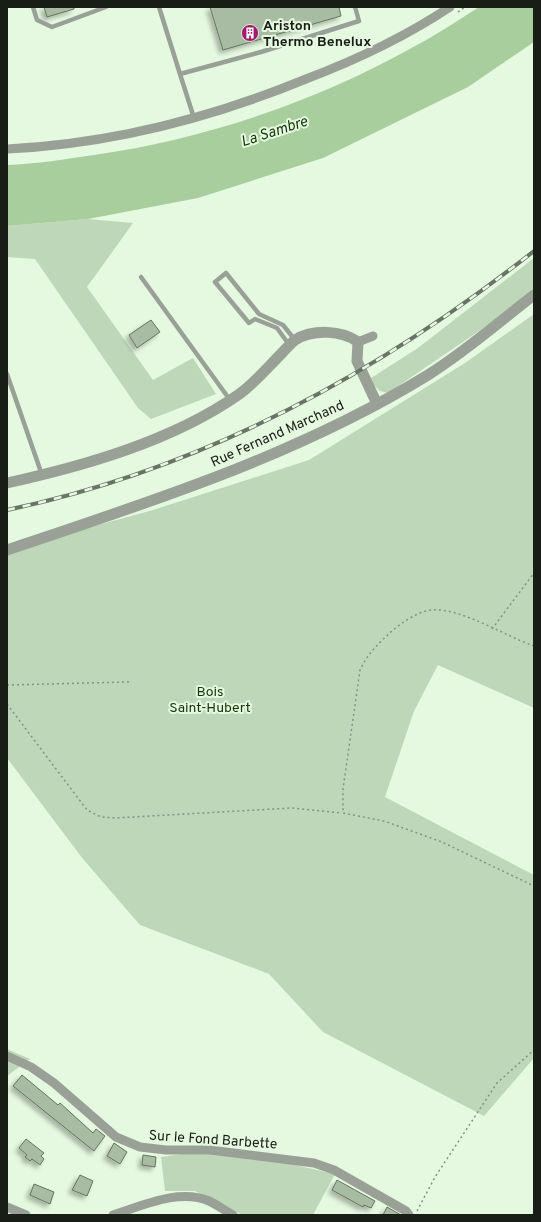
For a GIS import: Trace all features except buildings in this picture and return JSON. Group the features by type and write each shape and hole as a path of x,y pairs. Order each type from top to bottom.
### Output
{"street":[{"path":"7,149 67,144 121,135 194,119 264,96 328,71 370,52 450,7"},
{"name":"Rue Fernand Marchand","path":"7,550 213,478 304,439 377,404 429,374 534,295"},
{"path":"7,483 42,475 142,444 195,421 239,394 292,343 312,334 335,332 349,336 358,342"},
{"path":"358,342 373,336"},
{"path":"358,342 357,361 377,404"},
{"name":"Sur le Fond Barbette","path":"7,1056 31,1067 54,1083 116,1137 140,1148 166,1150 210,1150 314,1163 334,1170 406,1211 409,1215"},
{"path":"113,1215 178,1196 193,1197 209,1201 234,1215"},
{"path":"7,1207 26,1215"}],"lane":[{"path":"33,7 37,20 52,27 106,7"},
{"path":"159,7 194,119"},
{"path":"180,74 261,52 359,22 355,7"},
{"path":"226,273 259,314 283,325 292,343 277,328 255,319 249,323 214,282 226,273"},
{"path":"140,277 230,400"},
{"path":"7,374 42,475"}],"path":[{"path":"492,629 534,573"},
{"path":"343,813 343,789 360,670 374,647 401,624 420,613 430,610 442,610 461,615 515,640 534,646"},
{"path":"7,685 129,682"},
{"path":"7,704 87,810 101,817 123,818 291,808 343,813 384,821 442,842 534,886"},
{"path":"415,1215 435,1177 497,1083 534,1050"}],"green space":[{"path":"88,219 133,223 87,287 153,380 193,358 216,394 151,419 138,408 35,259 7,257 7,226"},
{"path":"534,258 534,291 498,318 388,393 380,391 368,380 418,348"},
{"name":"Bois Saint-Hubert","path":"534,314 534,708 438,665 414,711 385,797 534,875 534,1058 484,1116 323,1032 269,974 140,925 83,859 7,758 7,550 153,510 309,460 465,363"},
{"path":"7,1049 30,1059 7,1076"},
{"path":"196,1152 259,1157 335,1174 313,1215 242,1215 195,1191 165,1191 161,1157"}],"water":[{"name":"La Sambre","path":"479,7 534,7 534,42 468,87 323,158 198,198 88,219 7,226 7,165 62,160 145,146 246,120 343,82 390,60 435,35"}],"railway":[{"path":"7,510 79,492 150,469 219,442 286,411 351,376 414,337 475,295 534,251"}],"place":[{"name":"Ariston Thermo Benelux","path":"250,33"}]}
